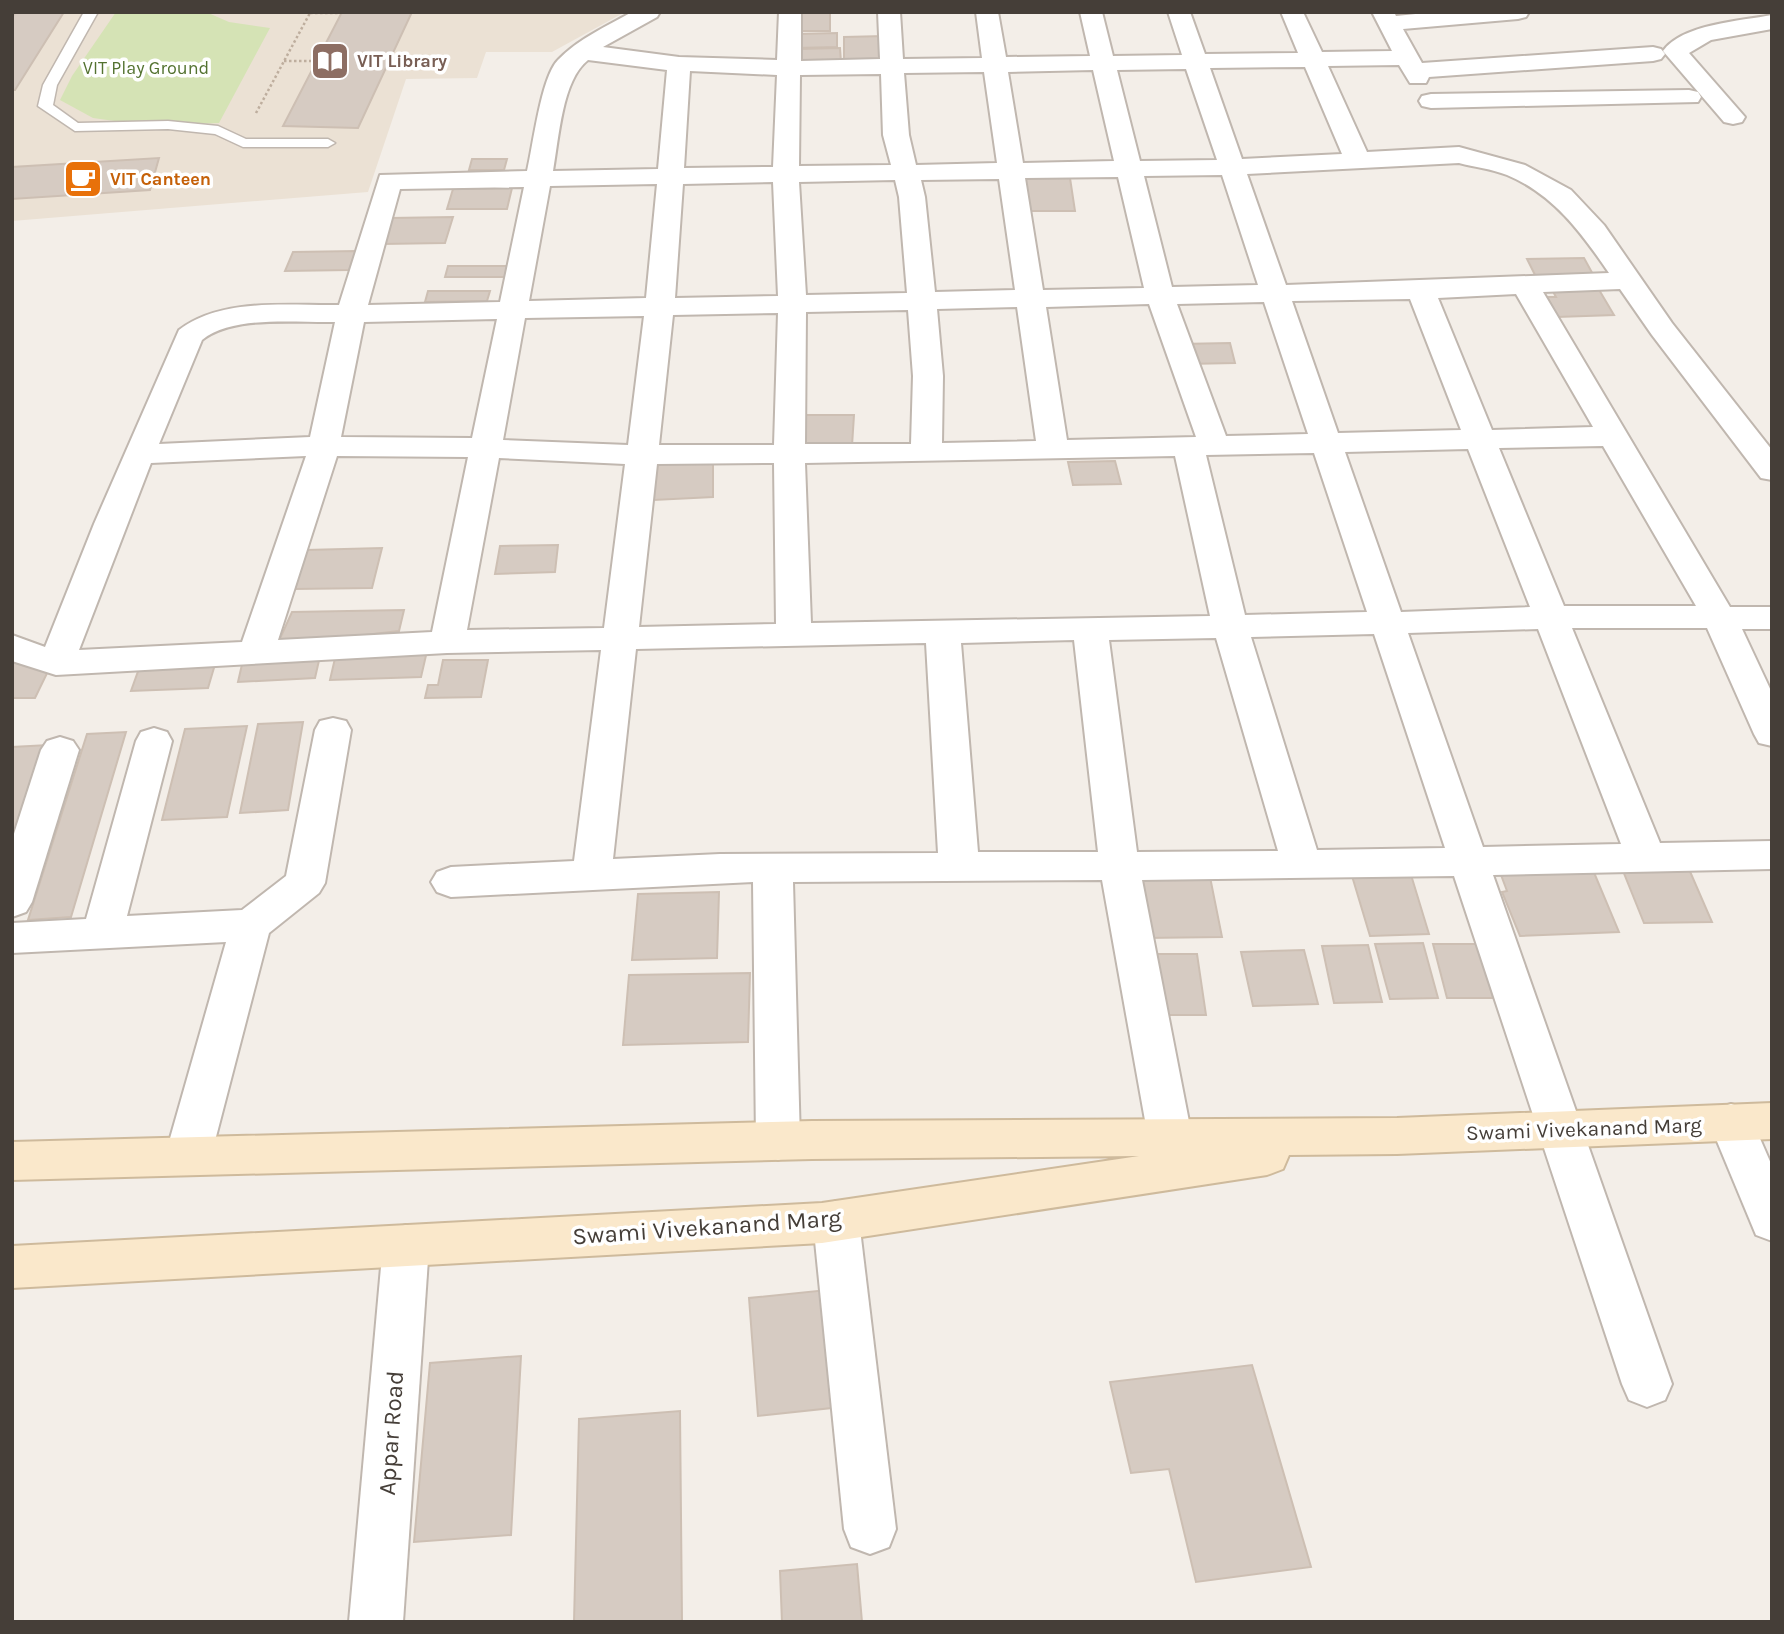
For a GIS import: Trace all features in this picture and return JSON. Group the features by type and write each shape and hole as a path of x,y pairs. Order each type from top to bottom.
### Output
{"main road":[{"name":"Swami Vivekanand Marg","path":"12,1161 778,1140 1397,1136 1751,1121"},
{"name":"Swami Vivekanand Marg","path":"12,1267 836,1221 1397,1136"}],"street":[{"path":"447,642 556,91 566,65 649,12"},
{"path":"790,12 786,175 792,303 789,454 794,635"},
{"path":"889,12 896,135 912,197 928,376 926,453"},
{"path":"987,12 1053,450"},
{"path":"1091,12 1160,296 1201,446 1230,626 1302,865"},
{"path":"1179,12 1647,1384"},
{"path":"1292,12 1358,160"},
{"path":"1518,12 1386,18 1450,137 1562,196 1594,231 1662,329 1772,471"},
{"path":"1733,117 1675,51 1704,34 1772,22"},
{"path":"1409,62 1638,35"},
{"path":"583,52 679,64 789,68 1313,60 1409,62 1653,54"},
{"path":"592,874 660,306 679,64"},
{"path":"1431,101 1689,97"},
{"path":"256,652 324,446 351,313 389,181 1232,167 1358,160 1450,137"},
{"path":"57,663 139,454 189,336 203,325 234,316 1421,290 1628,280"},
{"path":"1525,285 1720,618 1772,734"},
{"path":"1421,290 1646,857"},
{"path":"139,454 324,446 486,448 590,454 926,453 1614,436"},
{"path":"12,646 18,651 57,663 447,642 1388,624 1552,618 1772,618"},
{"path":"1090,629 1119,866 1170,1137"},
{"path":"943,632 959,868"},
{"path":"12,938 251,925 305,883 332,730"},
{"path":"102,933 154,741"},
{"path":"12,902 60,750"},
{"path":"451,882 773,868 1302,865 1772,855"},
{"path":"773,868 778,1140"},
{"path":"188,1156 251,925"},
{"path":"1751,1121 1772,1221"},
{"path":"836,1221 870,1529"},
{"name":"Appar Road","path":"376,1622 406,1245"}],"lane":[{"path":"91,12 50,85 45,106 75,127 168,125 218,130 243,143 328,143"}],"path":[{"path":"243,143 255,114 308,13 341,13"},
{"path":"284,61 317,61"}],"shaded area":[{"path":"12,12 625,12 552,52 486,52 477,78 406,79 368,192 12,221"}],"green space":[{"name":"VIT Play Ground","path":"116,12 206,12 229,22 270,28 219,123 151,126 93,118 60,100 72,76"}],"building":[{"path":"16,12 64,12 15,90 12,90 12,17"},
{"path":"342,12 412,12 358,128 283,126"},
{"path":"794,12 830,12 830,31 793,31"},
{"path":"837,33 837,47 795,48 795,34"},
{"path":"884,36 886,63 844,63 844,37"},
{"path":"840,48 841,62 797,63 797,49"},
{"name":"VIT Canteen","path":"159,158 150,190 12,199 12,167"},
{"path":"472,159 507,159 504,170 469,170"},
{"path":"1020,178 1070,178 1075,211 1024,211"},
{"path":"512,188 507,209 447,209 453,189"},
{"path":"453,217 445,243 382,244 390,218"},
{"path":"356,251 349,270 285,271 293,252"},
{"path":"1584,258 1595,278 1537,279 1527,259"},
{"path":"448,266 512,266 509,277 445,277"},
{"path":"1595,283 1614,315 1557,317 1547,297 1556,297 1549,284"},
{"path":"428,291 490,291 487,301 425,302"},
{"path":"1230,343 1235,363 1185,364 1180,344"},
{"path":"802,415 854,415 852,446 798,445"},
{"path":"713,461 713,497 654,500 655,463"},
{"path":"1115,461 1121,484 1073,485 1068,462"},
{"path":"558,545 555,572 495,574 500,546"},
{"path":"382,548 372,588 294,589 306,550"},
{"path":"404,610 399,631 277,645 292,612"},
{"path":"427,651 421,677 330,680 336,654"},
{"path":"320,656 315,678 238,682 243,660"},
{"path":"443,660 488,660 481,697 425,698 428,685 438,685"},
{"path":"216,661 208,688 131,691 141,663"},
{"path":"12,663 52,663 35,698 12,698"},
{"path":"303,722 288,810 240,813 258,724"},
{"path":"247,726 227,817 162,820 185,729"},
{"path":"126,732 71,917 28,920 87,734"},
{"path":"48,745 12,862 12,747"},
{"path":"1685,860 1712,922 1644,923 1619,861"},
{"path":"1590,863 1619,932 1520,936 1502,892 1507,891 1498,867"},
{"path":"1408,865 1429,934 1370,936 1349,866"},
{"path":"1209,872 1222,937 1144,938 1133,873"},
{"path":"719,892 717,958 632,960 638,894"},
{"path":"1423,943 1438,998 1390,999 1375,944"},
{"path":"1433,944 1479,944 1493,998 1447,998"},
{"path":"1368,945 1382,1002 1334,1003 1322,946"},
{"path":"1304,950 1318,1004 1253,1006 1241,952"},
{"path":"1152,954 1197,954 1206,1015 1159,1015"},
{"path":"750,973 748,1042 623,1045 629,975"},
{"path":"827,1290 841,1407 758,1416 749,1298"},
{"path":"521,1356 511,1535 414,1542 430,1363"},
{"path":"1252,1365 1311,1567 1196,1582 1169,1469 1131,1473 1110,1382"},
{"path":"680,1411 682,1622 574,1622 579,1419"},
{"path":"857,1564 862,1622 782,1622 780,1571"}],"place":[{"name":"VIT Library","path":"330,61"},
{"name":"VIT Canteen","path":"83,179"}]}
